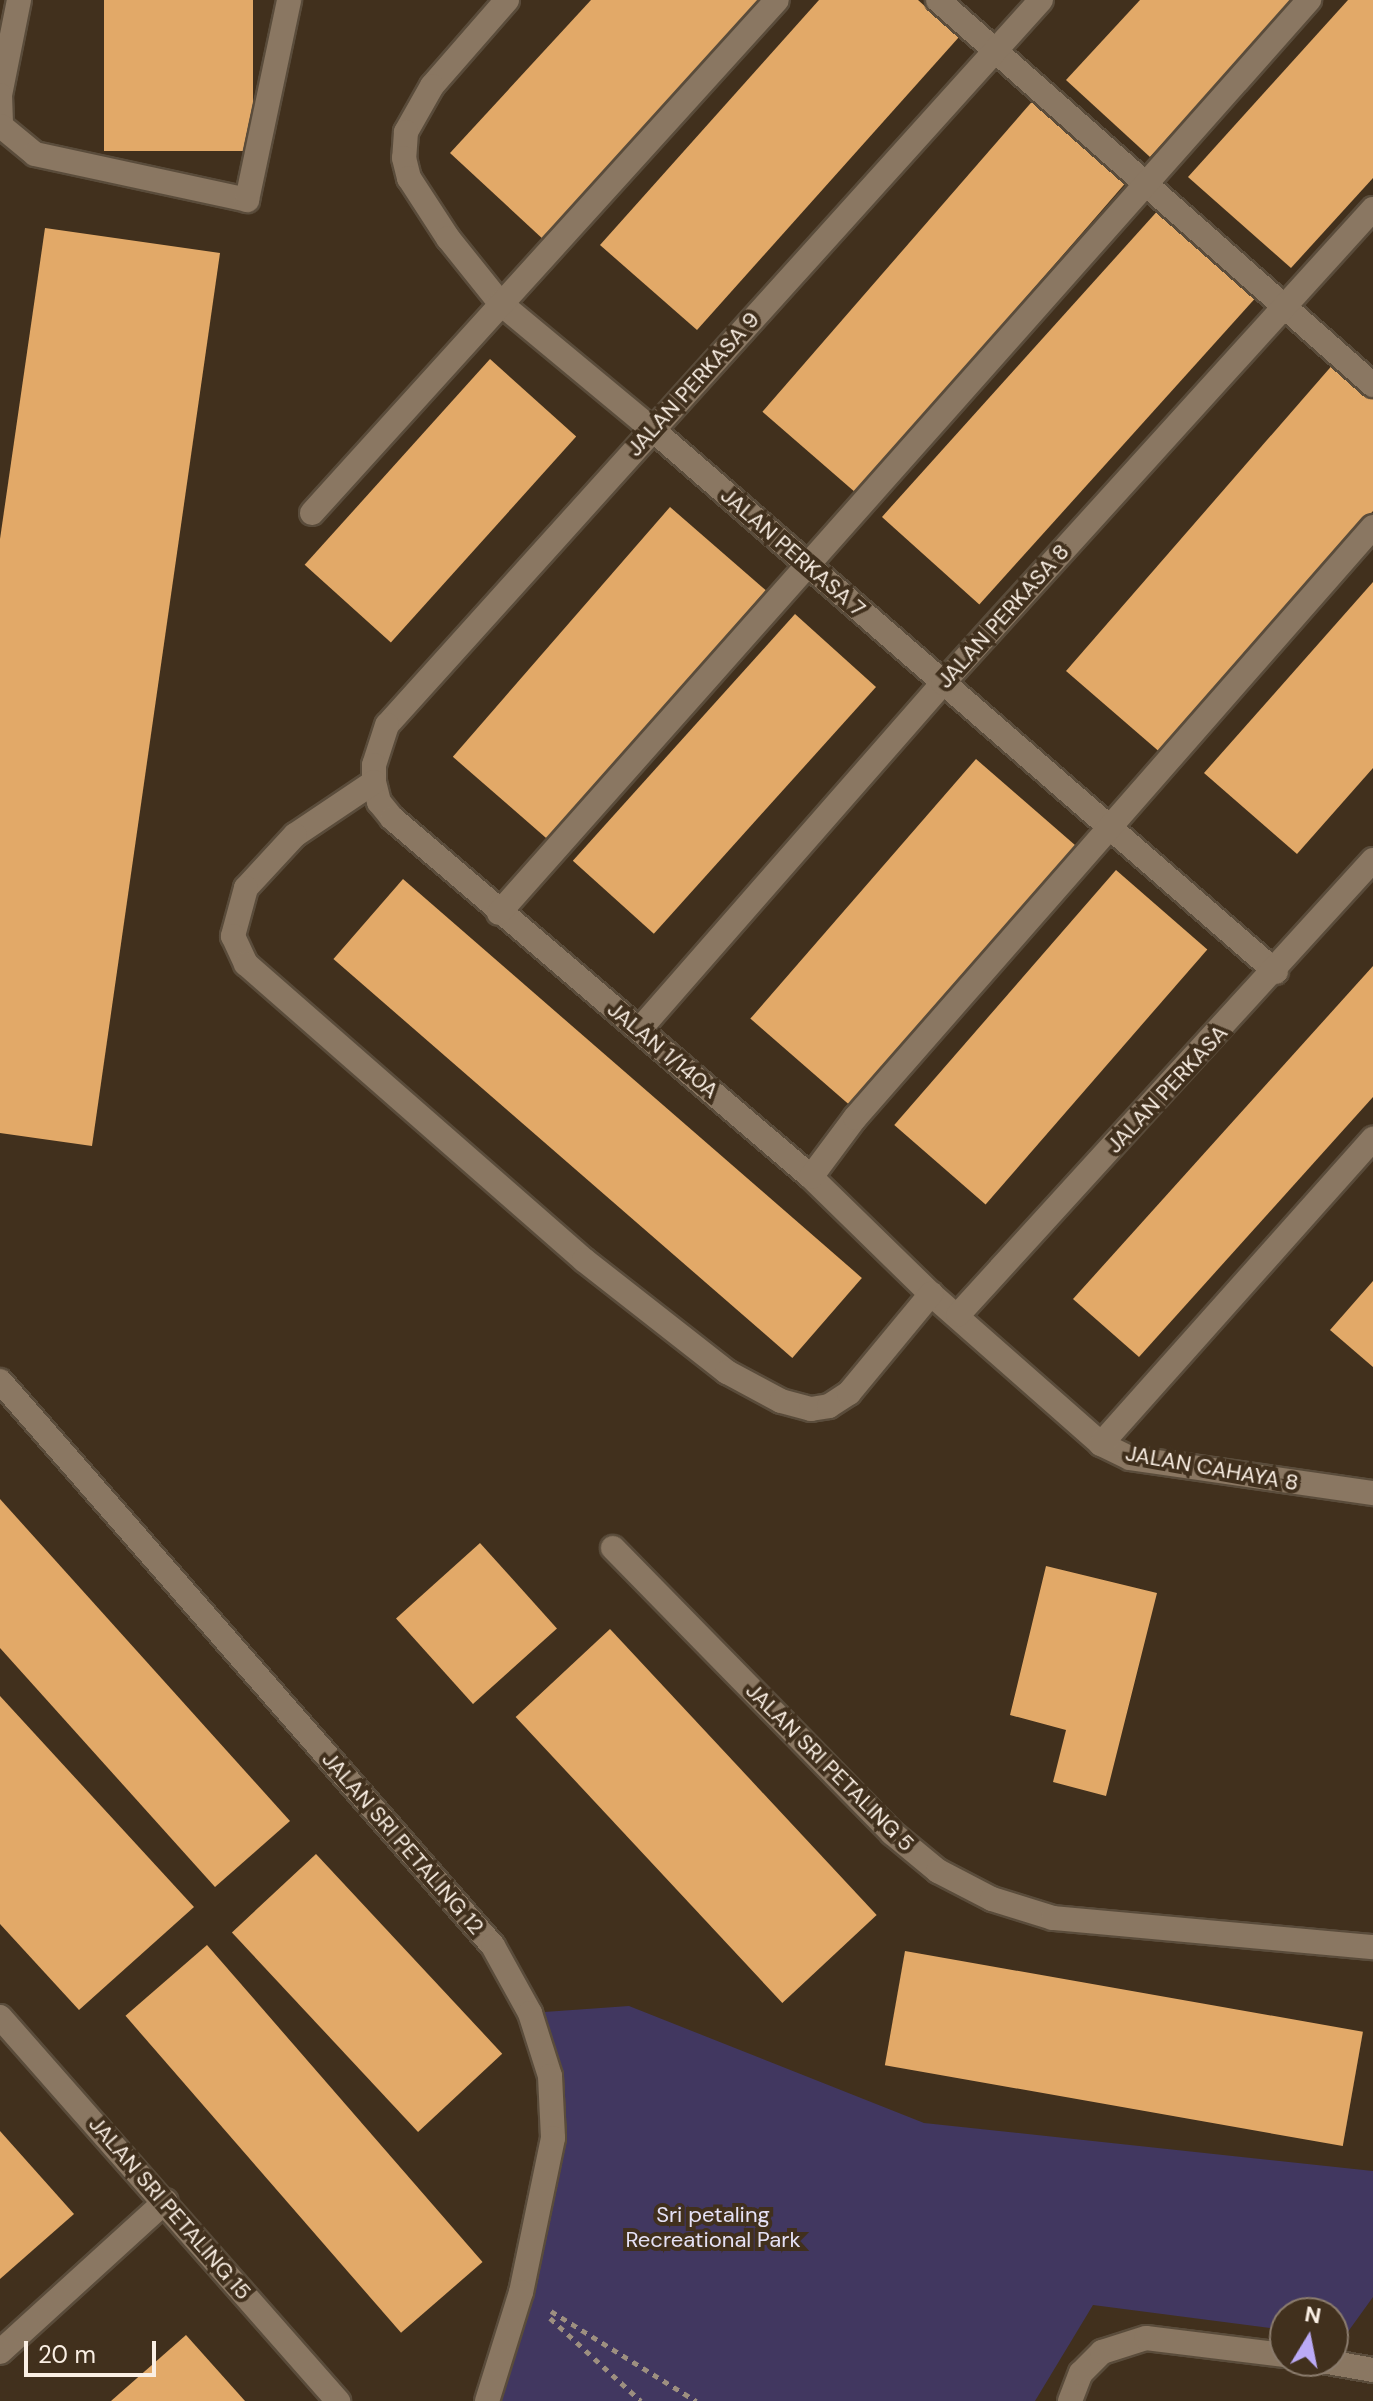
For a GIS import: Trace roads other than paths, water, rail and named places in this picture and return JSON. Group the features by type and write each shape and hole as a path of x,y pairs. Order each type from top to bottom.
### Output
{"street":[{"path":"19,0 0,95 1,126 35,154 247,200 289,0"},
{"name":"JALAN PERKASA 7","path":"507,0 432,86 406,132 404,158 409,178 448,238 500,303 652,429 1276,972"},
{"path":"312,513 777,0"},
{"path":"938,0 994,52 1287,304 1373,385"},
{"name":"JALAN PERKASA 9","path":"374,782 376,756 387,725 1041,0"},
{"path":"499,913 1309,0"},
{"name":"JALAN PERKASA 8","path":"640,1029 943,683 1373,209"},
{"path":"811,1177 855,1118 1373,527"},
{"path":"374,782 295,835 246,888 233,936 246,964 584,1260 727,1372 781,1401 811,1409 829,1406 849,1393 931,1294"},
{"name":"JALAN 1/140A","path":"374,782 379,802 392,818 499,913 640,1029 811,1177 931,1294 958,1315"},
{"name":"JALAN PERKASA","path":"958,1315 1276,972 1373,860"},
{"path":"1101,1444 1373,1139"},
{"name":"JALAN CAHAYA 8","path":"958,1315 1101,1444 1130,1458 1373,1493"},
{"name":"JALAN SRI PETALING 12","path":"0,1381 493,1946 530,2013 550,2076 553,2138 521,2292 487,2401"},
{"name":"JALAN SRI PETALING 5","path":"613,1548 892,1833 938,1871 992,1899 1053,1918 1373,1947"},
{"name":"JALAN SRI PETALING 15","path":"0,2017 166,2201 338,2401"},
{"path":"0,2352 166,2201"},
{"path":"1070,2401 1081,2373 1102,2352 1146,2338 1269,2353"},
{"path":"1349,2366 1373,2370"}],"park label":[{"name":"Sri petaling Recreational Park","path":"713,2226"}]}
